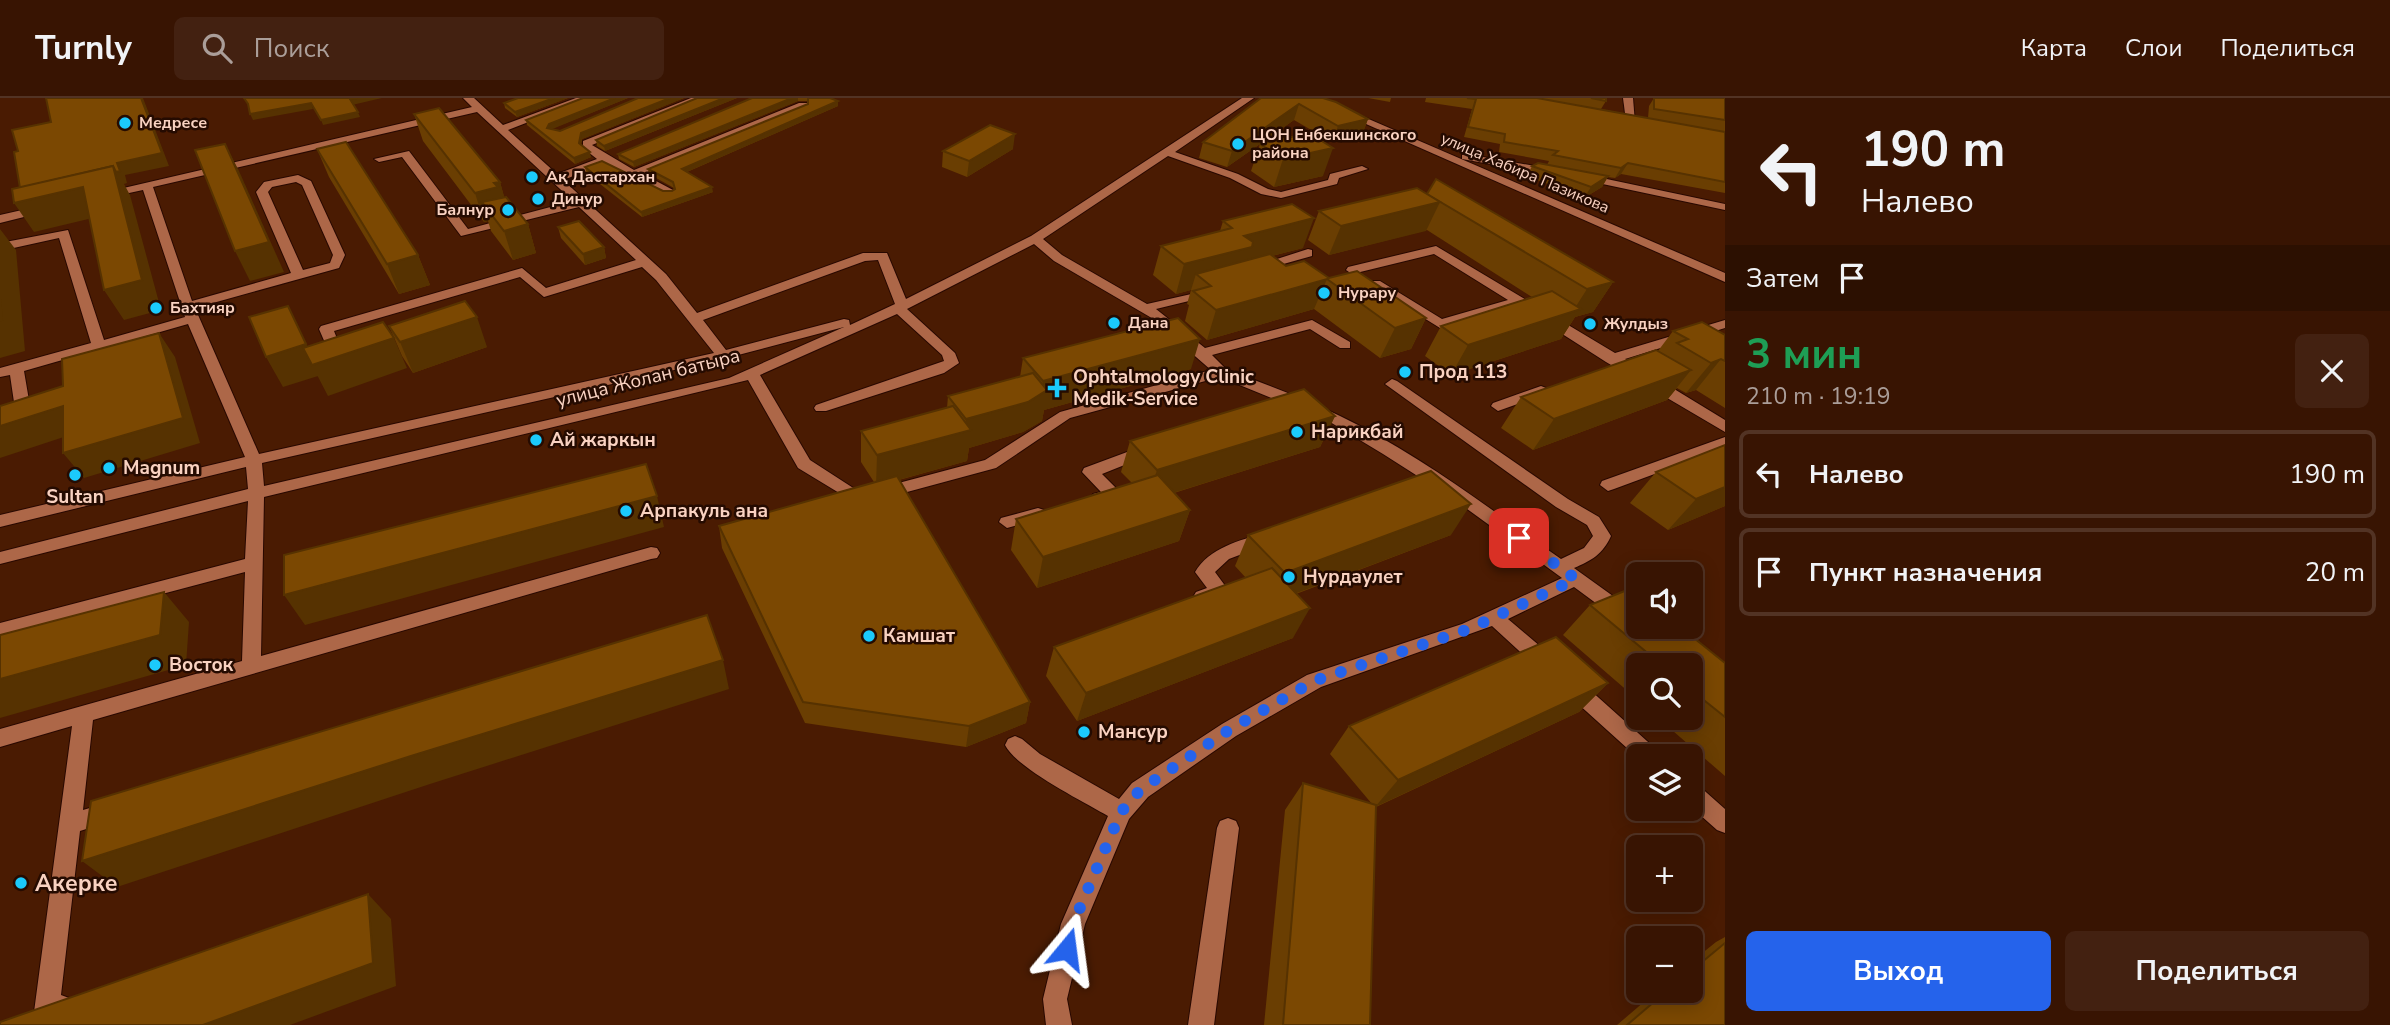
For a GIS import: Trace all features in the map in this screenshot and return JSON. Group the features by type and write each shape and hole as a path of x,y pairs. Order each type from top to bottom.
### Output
{"street":[{"path":"468,98 661,277 723,355"},
{"path":"500,129 585,98"},
{"path":"669,192 606,160 587,146 587,143 700,98"},
{"name":"улица Жолан батыра","path":"0,558 256,493 734,381 897,308 1035,239 1249,98"},
{"name":"улица Хабира Пазикова","path":"1311,98 1725,278"},
{"path":"1628,98 1631,121"},
{"path":"634,174 803,104"},
{"path":"94,197 477,109"},
{"path":"1617,119 1644,123"},
{"path":"1166,152 1234,176 1265,192 1282,195 1334,182 1334,176 1362,169"},
{"path":"379,159 405,153 465,233 580,203"},
{"path":"1438,153 1564,173 1725,207"},
{"path":"554,179 618,155"},
{"path":"0,373 97,344 335,265 339,255 307,183 298,178 268,184 262,192 299,276"},
{"path":"147,185 190,313 254,460 256,493 251,665"},
{"path":"0,219 54,207"},
{"path":"0,247 64,233 97,344"},
{"path":"1035,239 1058,258 1145,308 1202,353 1220,372 1335,419 1433,478 1626,616"},
{"path":"1517,301 1440,324 1352,270 1436,250 1725,427"},
{"path":"1252,281 1251,268 1308,253"},
{"path":"694,319 863,257 883,256 897,308 948,353 952,363 939,370 821,408"},
{"path":"349,353 337,356 326,329 522,272 544,293 644,261"},
{"path":"1145,308 1225,288"},
{"path":"0,521 254,460 723,355 897,308"},
{"path":"1202,353 1312,324 1345,345"},
{"path":"1596,373 1616,362 1725,324"},
{"path":"0,419 23,412 16,368"},
{"path":"752,374 804,464 859,499 990,464 1065,415 1220,372"},
{"path":"1059,1025 1055,999 1073,924 1121,812 1140,790 1229,730 1314,681 1469,629 1494,617 1567,573 1600,544 1602,536 1594,521 1562,503 1392,384"},
{"path":"1498,406 1559,385"},
{"path":"1275,412 1300,404"},
{"path":"1608,485 1725,442"},
{"path":"1087,501 1114,494 1090,472 1126,456 1163,445"},
{"path":"1407,488 1433,478"},
{"path":"1007,523 1060,508"},
{"path":"1183,604 1220,591 1203,572 1223,554 1276,535"},
{"path":"0,738 651,553"},
{"path":"0,630 254,563"},
{"path":"1494,617 1637,744"},
{"path":"84,714 46,1012 85,999"},
{"path":"1015,746 1033,760 1121,812"},
{"path":"1703,804 1725,823"},
{"path":"70,824 123,808"},
{"path":"1201,1025 1228,828"}],"building":[{"path":"46,98 141,98 162,153 117,163 120,171 116,172 113,166 20,188 14,152 18,151 12,130 51,122"},
{"path":"244,98 357,98 350,99 358,112 321,120 311,103 250,114"},
{"path":"518,98 554,98 515,112 504,103"},
{"path":"583,98 615,98 549,124 547,128 560,131 638,98 670,98 581,133 579,143 590,152 574,158 526,120"},
{"path":"697,98 724,98 604,146 596,140"},
{"path":"752,98 792,98 633,162 618,154"},
{"path":"808,98 830,98 838,101 682,169 712,187 641,212 585,167 602,161 663,191 672,191 675,189 673,182 648,169 808,104"},
{"path":"1261,98 1323,98 1368,119 1338,126 1299,104 1232,151 1203,142"},
{"path":"1467,98 1537,98 1725,132 1725,182 1628,163 1621,168 1553,155 1558,151 1504,142 1505,134 1468,127 1476,99"},
{"path":"1654,98 1725,98 1725,120 1654,109"},
{"path":"439,108 500,182 494,183 498,187 475,193 414,114"},
{"path":"990,125 1015,134 969,161 943,151"},
{"path":"1309,133 1333,148 1283,159 1260,144"},
{"path":"346,142 418,255 387,264 317,149"},
{"path":"225,144 269,242 235,251 195,150"},
{"path":"1538,163 1608,176 1591,187 1532,166"},
{"path":"113,166 142,280 104,290 83,187 14,203 12,189"},
{"path":"1436,179 1613,282 1587,289 1427,194"},
{"path":"1417,188 1440,202 1341,226 1319,211"},
{"path":"506,197 528,224 504,231 482,202"},
{"path":"1292,204 1314,218 1244,236 1253,242 1252,247 1184,264 1161,246 1232,228 1223,221"},
{"path":"579,221 604,247 583,254 558,227"},
{"path":"1270,254 1286,266 1304,261 1329,278 1357,271 1426,318 1395,328 1327,279 1216,310 1193,291 1211,286 1196,274"},
{"path":"1552,291 1581,309 1468,345 1441,326"},
{"path":"465,301 477,317 400,342 389,326"},
{"path":"288,306 306,344 266,357 249,317"},
{"path":"1178,318 1200,339 1043,381 1023,358"},
{"path":"383,322 394,338 312,365 303,348"},
{"path":"1702,322 1725,335 1725,361 1721,359 1711,363 1677,343 1688,339 1673,331"},
{"path":"159,333 183,418 63,453 63,406 0,426 0,406 63,386 62,359"},
{"path":"1656,350 1691,370 1554,419 1521,397"},
{"path":"1033,373 1047,390 1028,402 966,419 948,396"},
{"path":"1304,389 1335,416 1157,470 1130,441"},
{"path":"953,406 971,430 877,455 861,431"},
{"path":"1725,445 1725,487 1696,499 1656,472"},
{"path":"646,464 657,496 284,595 284,555"},
{"path":"1431,471 1471,504 1285,573 1248,535"},
{"path":"1158,475 1190,510 1043,557 1016,519"},
{"name":"Камшат","path":"897,476 1030,702 969,726 803,702 719,526"},
{"path":"1272,568 1310,608 1086,693 1054,647"},
{"path":"1626,590 1626,635 1590,605"},
{"path":"164,592 160,635 0,679 0,635"},
{"path":"707,615 723,660 82,861 91,801"},
{"path":"1556,637 1608,683 1398,780 1349,726"},
{"path":"1631,639 1695,639 1725,663 1725,717 1703,699 1703,653 1648,653"},
{"path":"1303,783 1376,805 1370,1025 1283,1025"},
{"path":"368,894 373,963 203,1025 0,1025 0,1022"},
{"path":"1725,943 1725,1025 1627,1025 1653,1003 1703,1003 1703,961"}],"place":[{"name":"Медресе","path":"125,123"},
{"name":"ЦОН Енбекшинского района","path":"1238,144"},
{"name":"Ақ Дастархан","path":"532,177"},
{"name":"Динур","path":"538,199"},
{"name":"Балнур","path":"508,210"},
{"name":"Нурару","path":"1324,293"},
{"name":"Бахтияр","path":"156,308"},
{"name":"Дана","path":"1114,323"},
{"name":"Жулдыз","path":"1590,324"},
{"name":"Прод 113","path":"1405,372"},
{"name":"Ophtalmology Clinic Medik-Service","path":"1057,388"},
{"name":"Нарикбай","path":"1297,432"},
{"name":"Ай жаркын","path":"536,440"},
{"name":"Magnum","path":"109,468"},
{"name":"Sultan","path":"75,475"},
{"name":"Арпакуль ана","path":"626,511"},
{"name":"Нурдаулет","path":"1289,577"},
{"name":"Камшат","path":"869,636"},
{"name":"Восток","path":"155,665"},
{"name":"Мансур","path":"1084,732"},
{"name":"Акерке","path":"21,883"}],"route":[{"path":"1067,949 1073,924 1121,812 1140,790 1229,730 1314,681 1469,629 1576,579 1519,538"}]}
